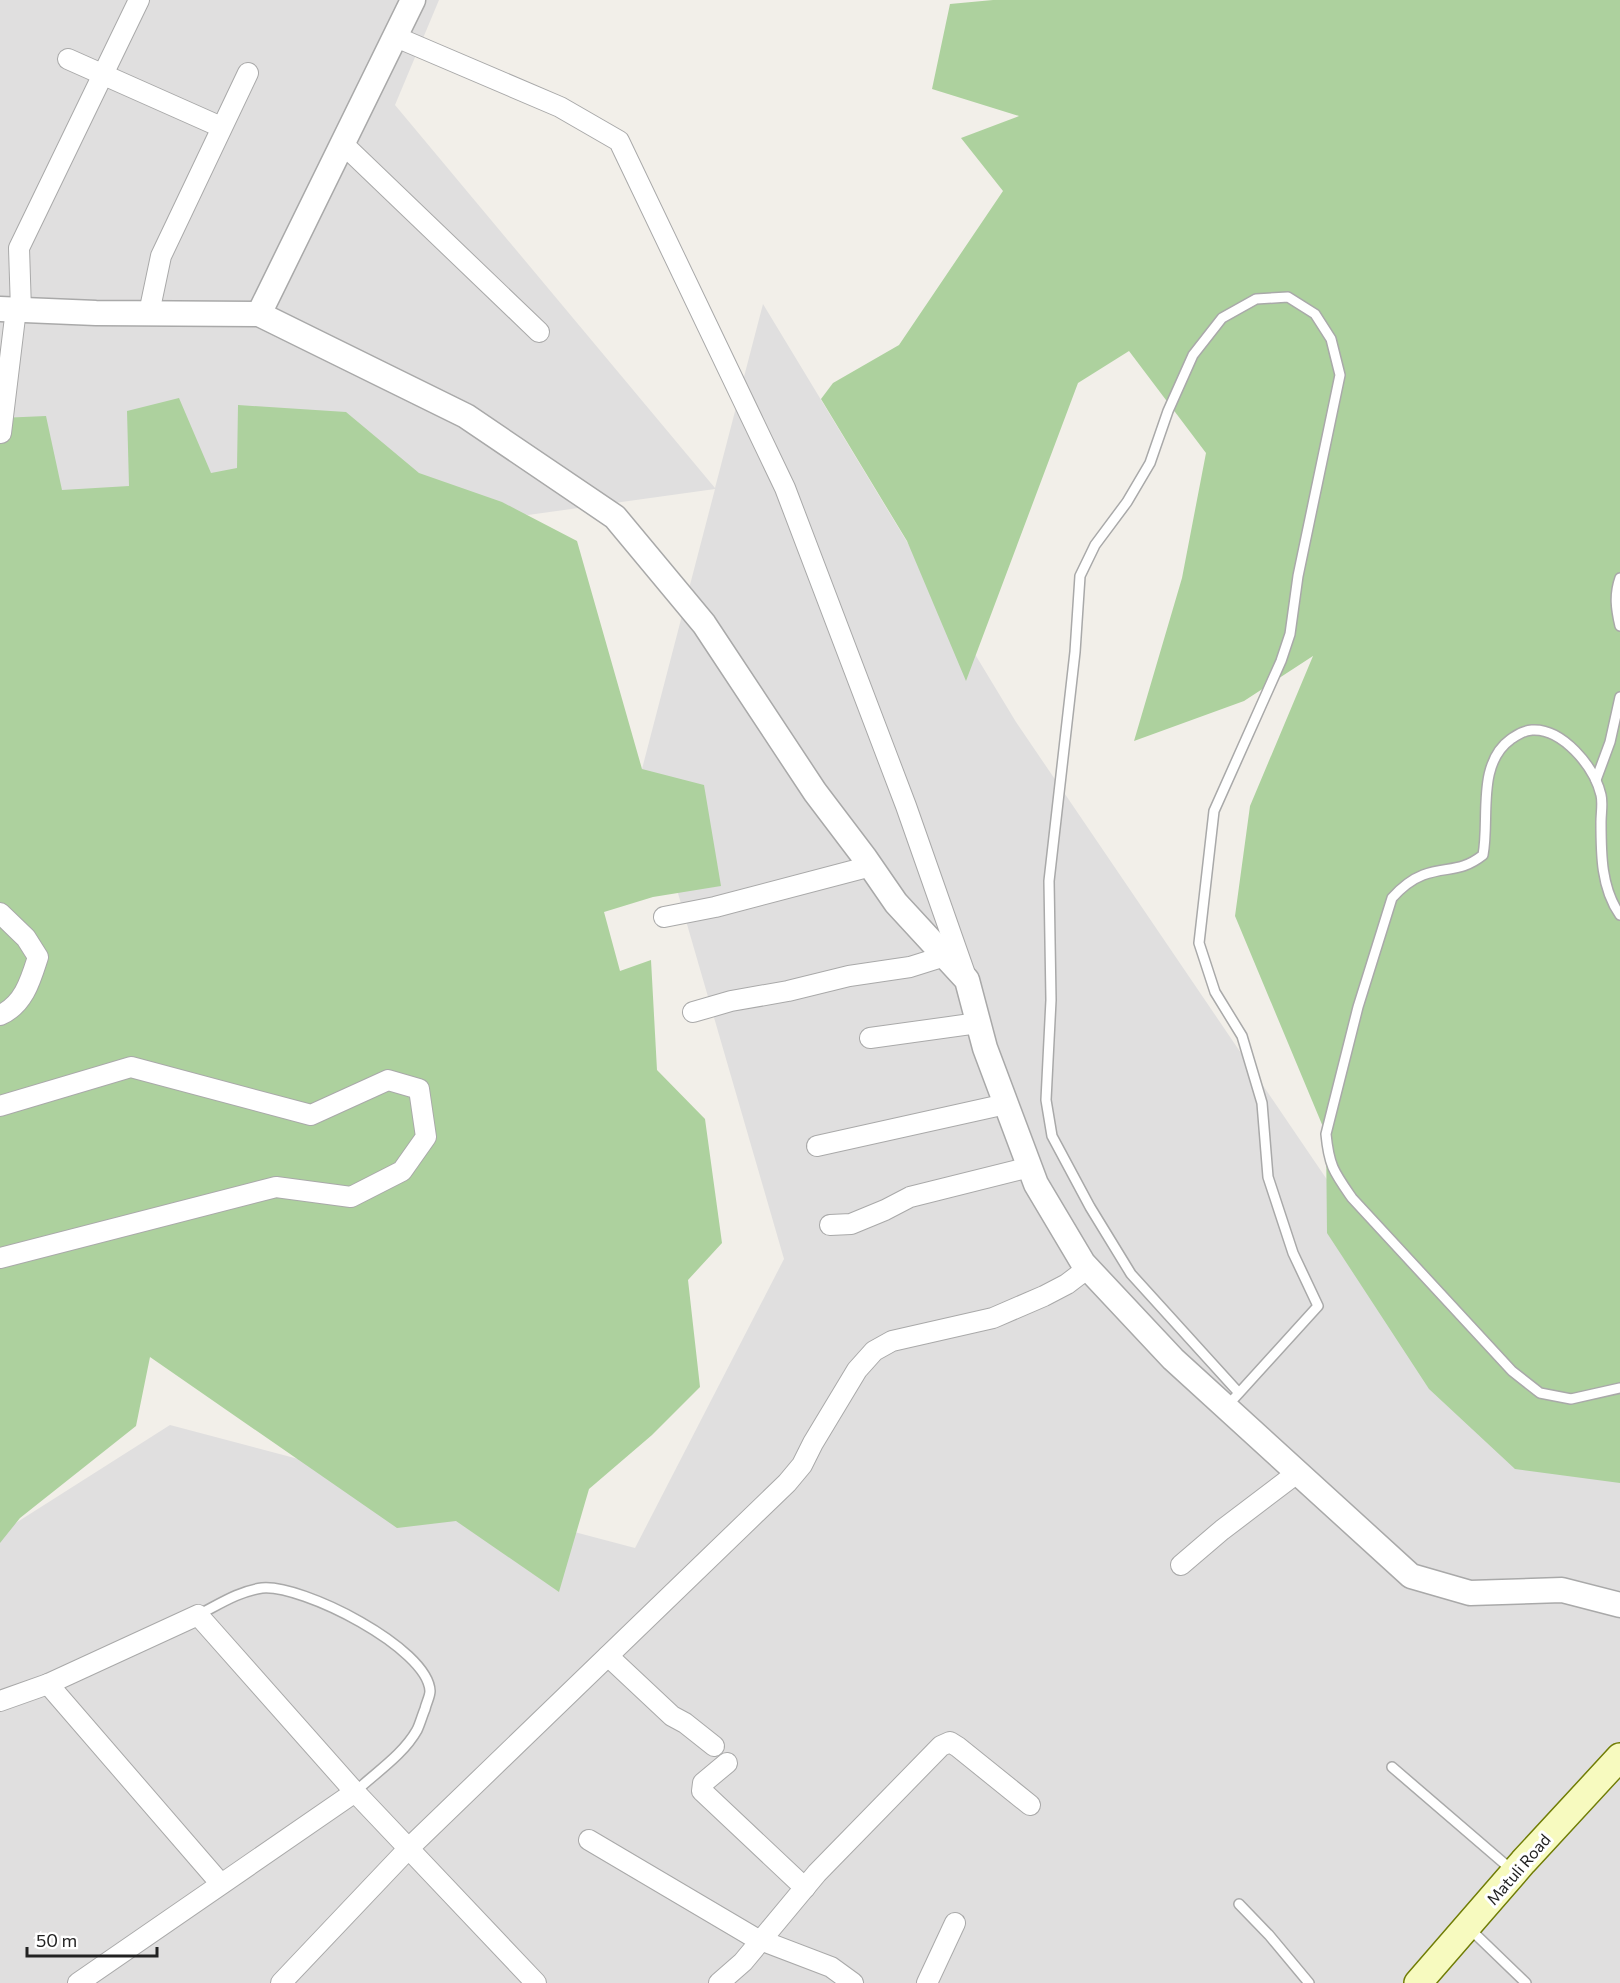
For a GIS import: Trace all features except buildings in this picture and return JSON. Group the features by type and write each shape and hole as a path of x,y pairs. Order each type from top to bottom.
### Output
{"main road":[{"name":"Matuli Road","path":"1418,1983 1620,1757"}],"street":[{"path":"1,433 19,248 139,0"},
{"path":"260,314 413,0"},
{"path":"396,37 560,107 619,141 785,488 906,806 967,980 986,1048 1036,1184 1083,1263 1173,1359 1232,1400 1297,1473 1412,1576 1470,1593 1562,1590 1620,1605"},
{"path":"68,59 221,127"},
{"path":"149,313 161,256 248,73"},
{"path":"342,143 539,332"},
{"path":"12,309 260,314 466,416 615,517 704,624 815,792 896,903 967,980"},
{"path":"664,917 716,907 871,866"},
{"path":"0,913 26,938 38,957 22,998 0,1015"},
{"path":"693,1012 731,1001 788,991 849,976 910,967 945,956"},
{"path":"870,1038 978,1023"},
{"path":"0,1106 131,1067 311,1114 387,1080 419,1089 426,1137 402,1171 351,1197 276,1187 0,1258"},
{"path":"817,1146 1006,1104"},
{"path":"830,1226 851,1224 910,1197 1030,1167"},
{"path":"281,1983 409,1848 787,1483 802,1465 857,1370 874,1351 892,1341 993,1318 1067,1284 1088,1268"},
{"path":"1181,1565 1222,1530 1297,1473"},
{"path":"0,1701 48,1684 198,1615 355,1792 536,1983"},
{"path":"608,1656 672,1716 685,1723 714,1746"},
{"path":"48,1684 221,1884"},
{"path":"719,1983 743,1962 805,1888 941,1746 950,1742 1030,1805"},
{"path":"727,1763 703,1783 702,1791 805,1888"},
{"path":"78,1983 355,1792"},
{"path":"589,1840 762,1941 831,1967 854,1983"},
{"path":"927,1983 955,1923"}],"lane":[{"path":"1288,297 1315,314 1331,339 1340,375 1298,576 1290,634 1281,661 1214,811 1199,943 1215,992 1242,1036 1262,1103 1268,1177 1293,1253 1318,1306 1232,1400 1131,1274 1090,1207 1052,1136 1046,1100 1051,1000 1049,881 1075,652 1080,576 1095,545 1127,502 1150,463 1168,411 1193,355 1222,318 1257,299 1288,297"},
{"path":"1620,578 1616,589 1615,604 1620,626"},
{"path":"1596,780 1610,742 1620,697"},
{"path":"1620,915 1611,902 1601,859 1602,796 1596,780 1583,761 1565,742 1543,729 1523,731 1502,746 1492,766 1485,802 1486,841 1483,855 1471,864 1425,875 1404,885 1392,898 1358,1007 1326,1134 1333,1172 1352,1198 1512,1371 1540,1393 1571,1399 1620,1388"},
{"path":"198,1615 242,1593 262,1588 291,1591 346,1613 411,1659 427,1677 430,1693 417,1730 398,1753 355,1792"},
{"path":"1392,1767 1515,1873"},
{"path":"1239,1904 1269,1935 1309,1983"},
{"path":"1468,1927 1526,1983"}],"shaded area":[{"path":"0,0 439,0 395,105 715,488 763,304 1016,722 1470,1390 1620,1455 1620,1983 0,1983 0,1533 170,1425 635,1548 784,1259 642,769 715,489 528,515 328,472 0,502"}],"green space":[{"path":"993,0 1620,0 1620,1483 1515,1469 1429,1389 1327,1233 1326,1134 1235,916 1250,806 1313,656 1244,701 1134,741 1182,578 1206,453 1129,351 1078,383 966,681 907,541 821,399 833,383 899,345 1003,191 961,138 1019,116 932,89 950,4"},
{"path":"179,398 211,473 237,468 238,405 346,412 419,473 502,502 577,541 642,769 704,785 721,886 653,897 604,912 620,971 651,960 657,1070 705,1119 722,1243 688,1280 700,1387 652,1435 589,1489 559,1592 456,1521 397,1528 150,1357 136,1426 20,1518 0,1543 0,418 46,416 62,490 129,486 127,411"}]}
